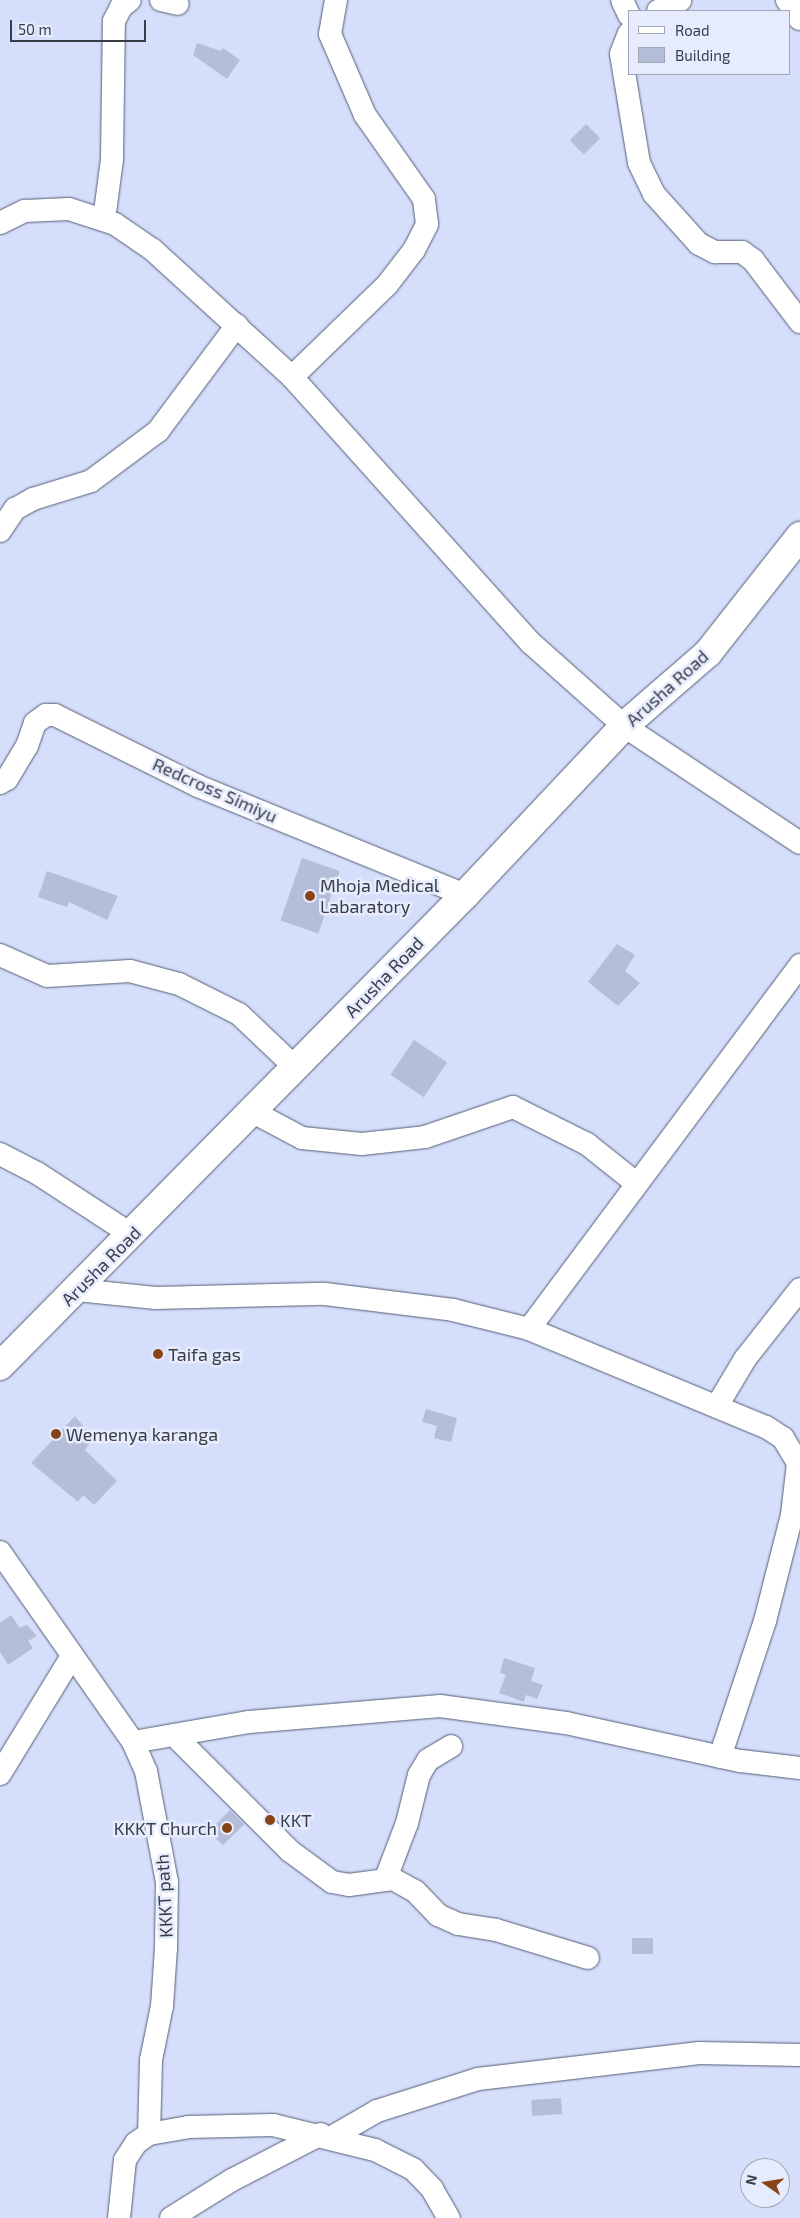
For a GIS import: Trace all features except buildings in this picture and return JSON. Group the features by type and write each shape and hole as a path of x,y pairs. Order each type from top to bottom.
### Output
{"main road":[{"name":"Arusha Road","path":"0,1366 132,1235 465,895 624,726 708,653 800,536"}],"street":[{"path":"104,220 112,159 114,21 120,7 130,0"},
{"path":"292,377 387,285 414,250 427,224 424,200 364,115 330,34 336,0"},
{"path":"622,0 628,13"},
{"path":"660,10 681,0"},
{"path":"788,0 800,19"},
{"path":"628,36 621,54 639,162 654,194 699,244 715,252 742,252 753,260 800,322"},
{"path":"0,223 25,211 69,208 104,220 153,250 292,377 531,643 624,726 800,843"},
{"path":"0,531 14,509 33,498 91,480 158,431 237,325"},
{"name":"Redcross Simiyu","path":"0,784 27,746 35,723 50,714 198,786 465,895"},
{"path":"0,955 47,976 130,971 179,984 239,1014 296,1068"},
{"path":"529,1329 636,1182 800,965"},
{"path":"253,1112 302,1138 362,1144 426,1137 513,1107 586,1144 636,1182"},
{"path":"0,1154 37,1173 132,1235"},
{"path":"717,1406 746,1359 800,1289"},
{"path":"77,1290 156,1298 325,1294 453,1310 529,1329 717,1406 783,1438 798,1463 783,1557 720,1756"},
{"name":"KKKT path","path":"0,1552 133,1742 146,1771 166,1882 166,1958 162,2006 151,2060 149,2134"},
{"path":"0,1774 72,1656"},
{"path":"133,1742 249,1722 440,1706 566,1723 720,1756 800,1768"},
{"path":"174,1735 312,1870 332,1882 349,1885 386,1878 406,1883 424,1905 458,1924 496,1930 588,1958"},
{"path":"386,1878 407,1823 419,1775 428,1760 451,1746"},
{"path":"171,2218 224,2184 377,2111 478,2080 699,2053 800,2055"},
{"path":"119,2218 125,2160 136,2143 149,2134 188,2127 273,2125 326,2136 374,2150 413,2169 432,2188 449,2218"}],"place":[{"name":"Mhoja Medical Labaratory","path":"310,896"},
{"name":"Taifa gas","path":"158,1354"},
{"name":"Wemenya karanga","path":"56,1434"},
{"name":"KKT","path":"270,1820"},
{"name":"KKKT Church","path":"227,1828"}]}
